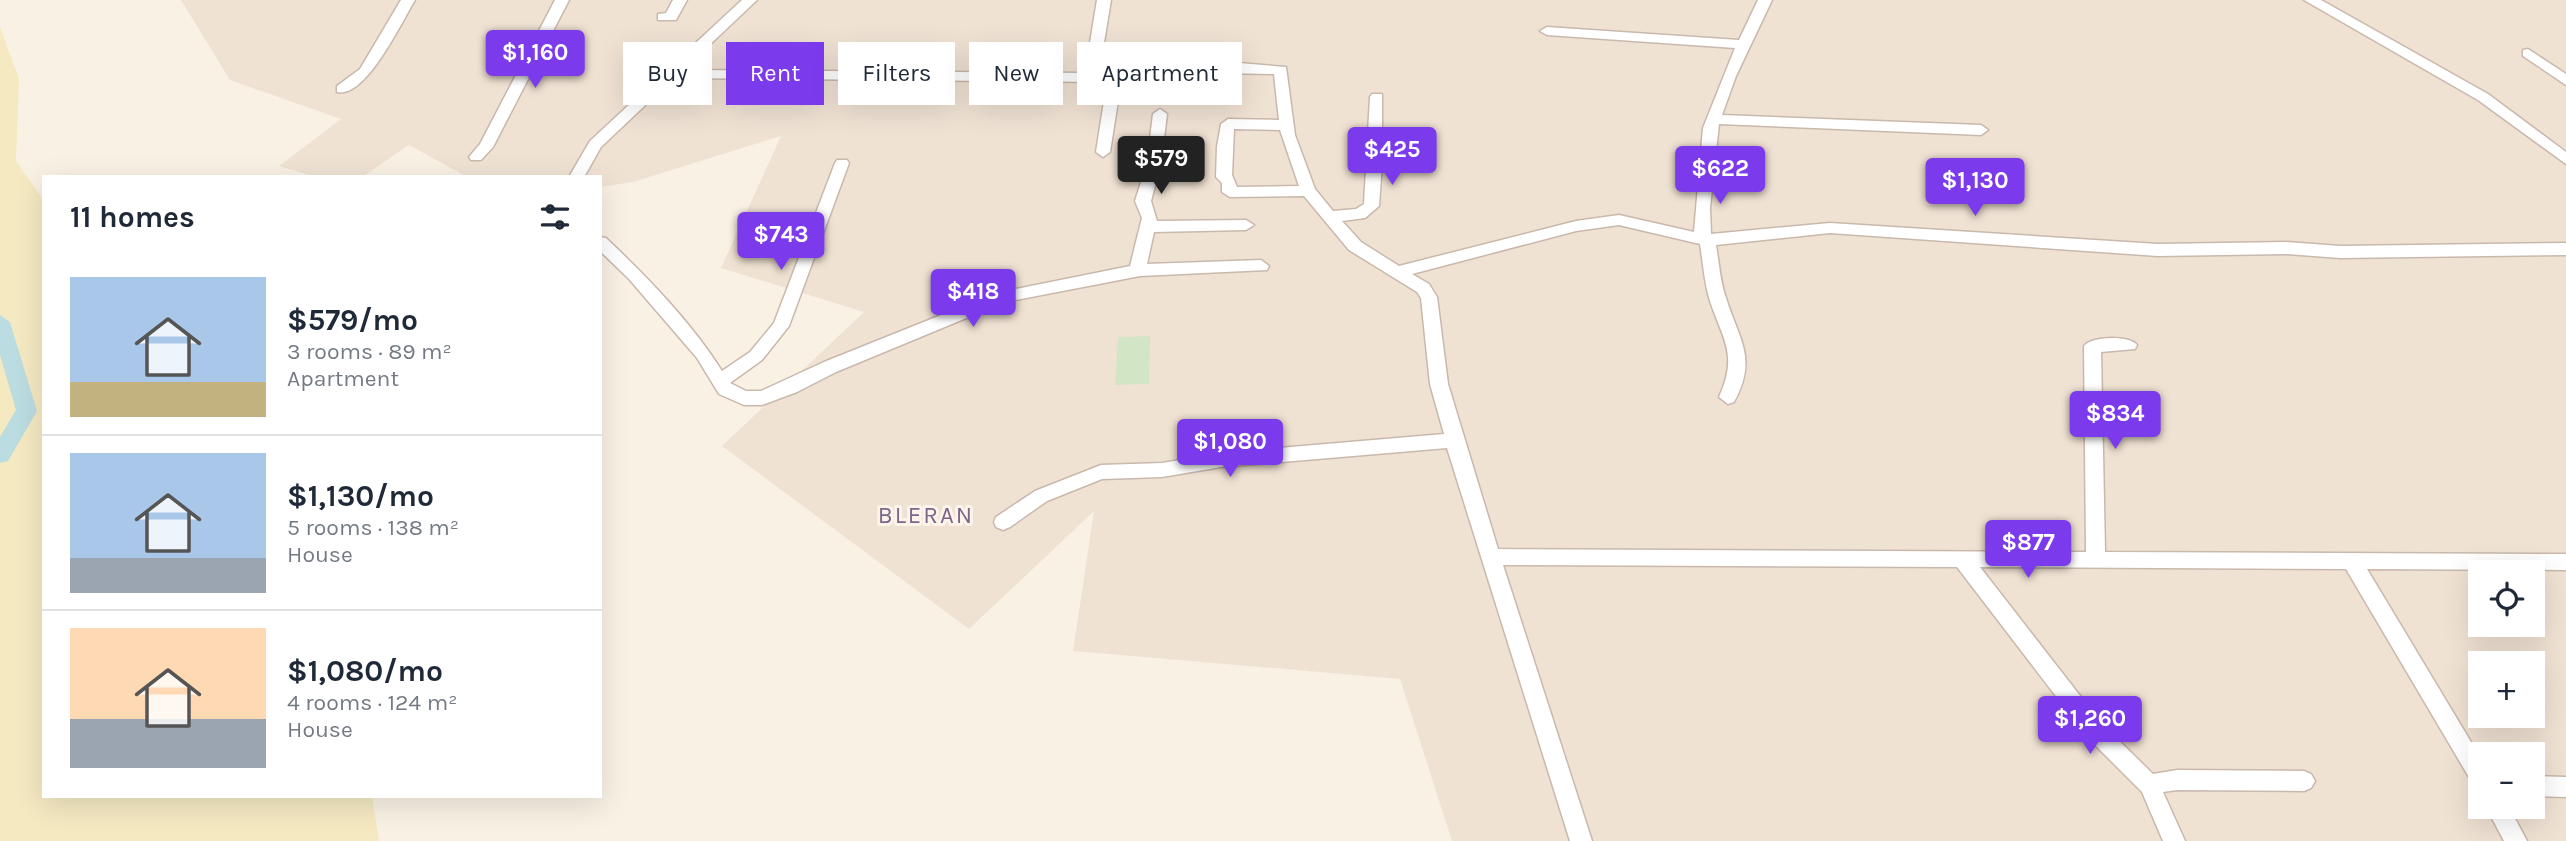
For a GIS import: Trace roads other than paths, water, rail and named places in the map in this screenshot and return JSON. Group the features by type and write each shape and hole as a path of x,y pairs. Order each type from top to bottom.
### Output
{"street":[{"path":"342,89 365,72 408,0"},
{"path":"476,157 491,138 562,0"},
{"path":"663,17 671,17 680,0"},
{"path":"705,42 750,0"},
{"path":"1097,42 1104,0"},
{"path":"1728,397 1740,366 1737,342 1718,301 1707,240 1702,235 1702,208 1713,119 1729,76 1765,0"},
{"path":"2311,0 2483,97 2566,159"},
{"path":"1547,31 1745,45"},
{"path":"2528,53 2566,81"},
{"path":"1242,69 1279,69 1282,75 1286,125 1297,169 1308,191 1355,246 1423,288 1433,306 1439,384 1454,440 1581,841"},
{"path":"712,74 1077,79"},
{"path":"1331,216 1360,214 1371,206 1377,97"},
{"path":"577,175 594,144 636,105"},
{"path":"1103,152 1111,105"},
{"path":"1137,271 1150,218 1143,201 1154,163 1160,114"},
{"path":"1713,119 1981,130"},
{"path":"1286,125 1228,124 1224,147 1224,177 1229,181 1230,192 1308,191"},
{"path":"719,382 756,356 781,326 842,163"},
{"path":"1398,272 1598,221 1619,220 1707,240 1830,228 2158,250 2287,248 2340,252 2566,249"},
{"path":"1148,227 1246,225"},
{"path":"602,244 635,275 695,346 719,382 744,398 761,398 1002,297 1137,271 1261,266"},
{"path":"2096,560 2092,346 2129,345"},
{"path":"1003,522 1041,496 1101,472 1162,470 1221,460 1454,440"},
{"path":"1490,557 2566,562"},
{"path":"1963,560 2095,731 2149,785 2174,841"},
{"path":"2353,563 2468,757"},
{"path":"2149,785 2177,780 2304,781"},
{"path":"2545,786 2566,787"},
{"path":"2504,819 2516,841"}],"waterway":[{"path":"0,322 27,411 0,455"}],"district":[{"name":"BLERAN","path":"926,515"}]}
